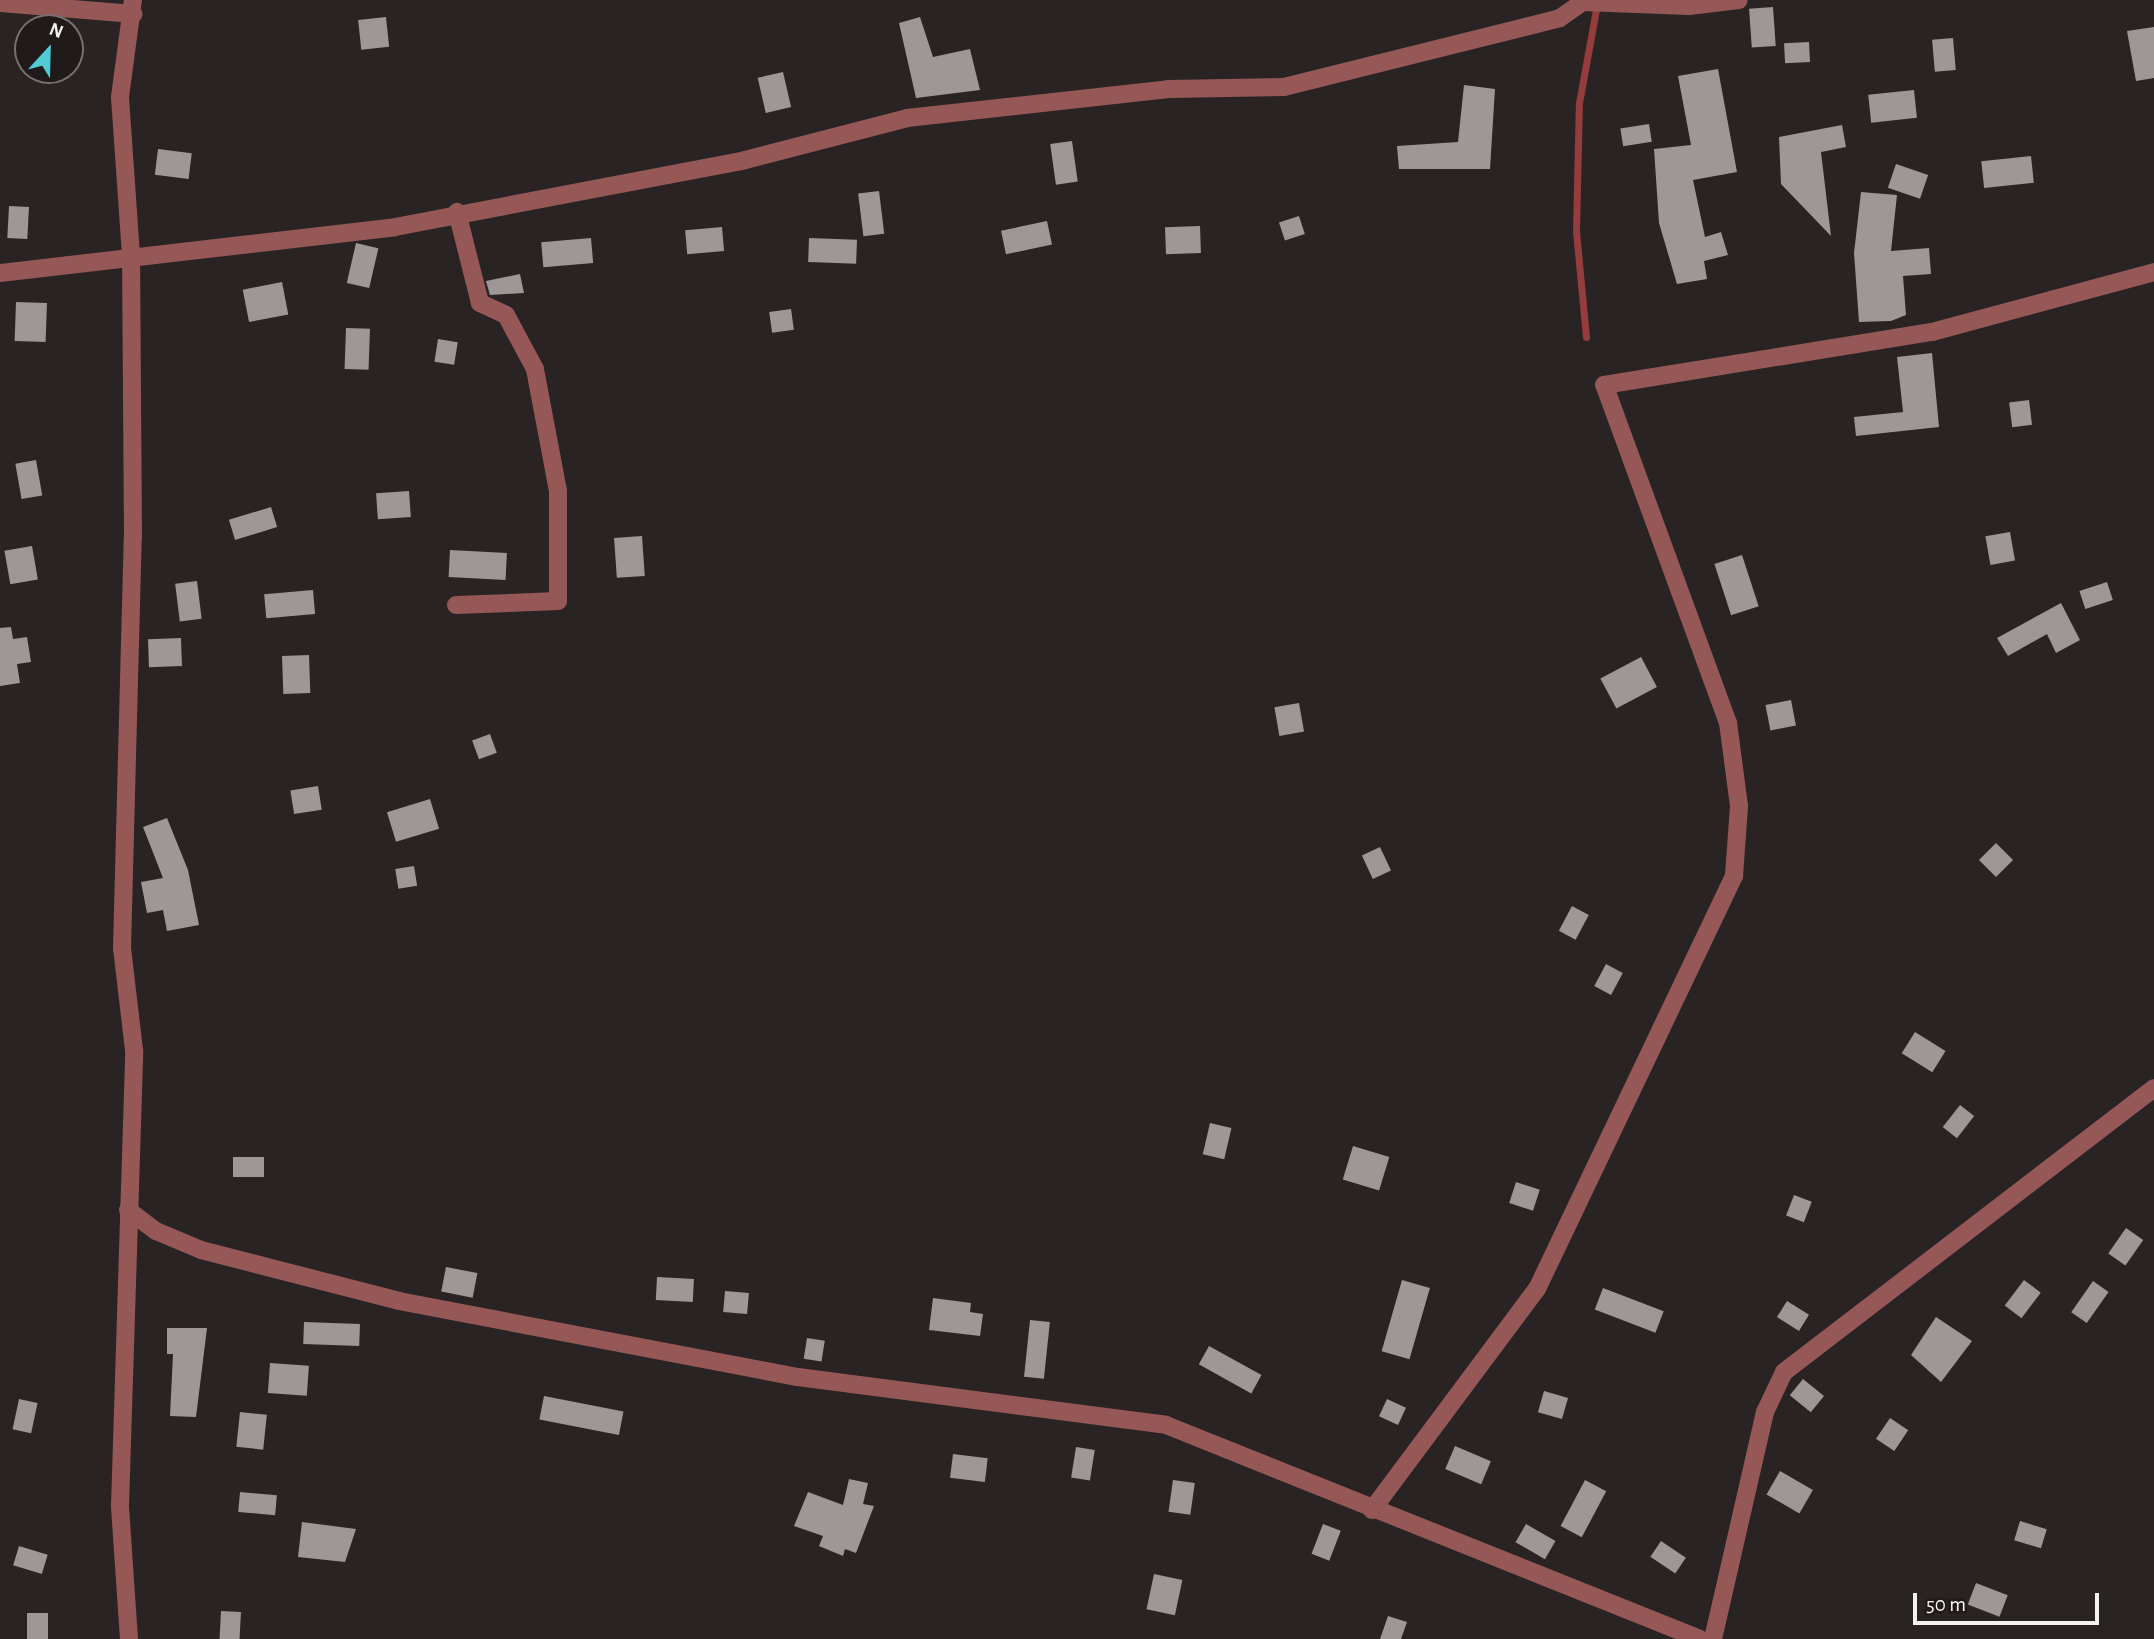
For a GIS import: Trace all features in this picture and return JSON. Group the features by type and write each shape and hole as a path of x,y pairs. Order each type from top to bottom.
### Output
{"street":[{"path":"0,273 131,255 358,232 745,160 906,118 1168,89 1284,87 1560,18 1583,2 1689,6 1739,0"},
{"path":"0,3 134,7 120,97 131,255 133,538 122,948 134,1050 120,1506 129,1639"},
{"path":"456,605 558,601 558,491 535,369 506,315 480,303 457,212"},
{"path":"1372,1510 1537,1289 1734,876 1739,806 1728,723 1604,385 1932,332 2154,272"},
{"path":"1713,1639 1765,1412 1784,1372 2154,1088"},
{"path":"128,1210 156,1231 201,1250 399,1301 798,1377 1166,1425 1372,1510 1700,1639"}],"building":[{"path":"1773,7 1776,46 1752,48 1749,9"},
{"path":"386,17 389,47 361,50 358,20"},
{"path":"920,17 933,57 970,49 980,90 916,98 899,23"},
{"path":"2154,27 2154,78 2136,81 2127,31"},
{"path":"1953,38 1956,70 1935,72 1932,40"},
{"path":"1809,42 1810,62 1785,63 1784,43"},
{"path":"1718,69 1737,172 1693,180 1705,237 1721,232 1728,255 1704,261 1707,279 1677,284 1659,223 1654,149 1691,145 1678,76"},
{"path":"783,72 791,107 766,113 758,78"},
{"path":"1464,85 1495,89 1490,169 1399,169 1397,146 1458,142"},
{"path":"1914,90 1917,118 1871,123 1868,95"},
{"path":"1649,124 1652,142 1623,146 1620,129"},
{"path":"1842,125 1846,147 1821,152 1831,236 1781,184 1779,137"},
{"path":"1072,141 1078,182 1056,185 1050,144"},
{"path":"158,149 192,153 189,179 155,175"},
{"path":"2031,156 2034,183 1984,188 1981,161"},
{"path":"1896,164 1928,175 1920,199 1888,188"},
{"path":"879,191 884,234 863,236 858,194"},
{"path":"1861,192 1897,195 1891,251 1929,248 1931,274 1903,276 1906,315 1891,321 1859,322 1854,253"},
{"path":"9,206 29,207 27,239 7,238"},
{"path":"1299,216 1305,234 1285,241 1279,222"},
{"path":"1047,221 1052,244 1006,254 1001,231"},
{"path":"1200,226 1201,253 1166,254 1165,227"},
{"path":"722,227 724,251 687,254 685,230"},
{"path":"591,238 593,263 543,267 541,242"},
{"path":"809,238 857,240 856,264 808,262"},
{"path":"356,243 378,248 369,288 347,283"},
{"path":"520,274 524,293 490,295 486,281"},
{"path":"282,282 288,314 249,322 243,290"},
{"path":"16,302 47,303 46,342 15,341"},
{"path":"791,309 794,330 772,333 769,312"},
{"path":"346,328 370,329 369,370 345,369"},
{"path":"438,339 458,342 454,365 434,362"},
{"path":"1932,353 1939,427 1856,436 1854,417 1903,412 1897,357"},
{"path":"2029,400 2032,425 2012,427 2009,402"},
{"path":"36,460 42,495 22,499 15,464"},
{"path":"409,491 411,517 378,519 376,493"},
{"path":"271,507 277,527 235,540 229,520"},
{"path":"2010,532 2015,561 1990,565 1985,536"},
{"path":"642,536 645,576 617,578 614,538"},
{"path":"32,546 38,579 10,584 4,551"},
{"path":"450,550 507,553 506,580 449,577"},
{"path":"1742,555 1759,606 1731,615 1714,564"},
{"path":"197,581 202,619 180,621 175,584"},
{"path":"2107,582 2113,600 2085,609 2079,591"},
{"path":"313,590 315,614 266,618 264,594"},
{"path":"2061,603 2080,640 2056,653 2047,634 2008,656 1997,638"},
{"path":"11,627 13,639 27,637 31,662 17,664 20,683 0,686 0,628"},
{"path":"181,638 182,666 149,667 148,639"},
{"path":"309,655 310,693 283,694 282,656"},
{"path":"1641,657 1657,687 1616,709 1600,679"},
{"path":"1791,700 1796,726 1770,730 1765,705"},
{"path":"1299,703 1304,732 1279,736 1274,707"},
{"path":"490,734 497,753 479,759 472,740"},
{"path":"318,786 322,810 294,814 290,790"},
{"path":"430,799 439,829 396,842 387,812"},
{"path":"167,818 188,870 199,925 167,931 163,910 147,913 141,882 163,878 143,827"},
{"path":"1996,843 2013,860 1996,877 1979,860"},
{"path":"1380,847 1391,871 1373,879 1362,855"},
{"path":"414,866 417,886 398,889 395,869"},
{"path":"1572,906 1589,915 1576,940 1559,931"},
{"path":"1606,964 1623,973 1611,995 1594,986"},
{"path":"1915,1032 1946,1051 1932,1072 1902,1053"},
{"path":"1960,1105 1974,1116 1957,1138 1943,1127"},
{"path":"1210,1123 1231,1128 1224,1159 1203,1154"},
{"path":"1353,1146 1389,1157 1379,1191 1343,1179"},
{"path":"233,1157 264,1157 264,1177 233,1177"},
{"path":"1516,1182 1540,1190 1533,1211 1509,1203"},
{"path":"1794,1195 1812,1202 1804,1222 1786,1216"},
{"path":"2126,1228 2143,1240 2125,1265 2108,1253"},
{"path":"446,1267 477,1273 473,1298 441,1292"},
{"path":"657,1277 694,1279 693,1302 656,1300"},
{"path":"1402,1280 1430,1288 1409,1359 1382,1351"},
{"path":"2024,1280 2041,1293 2022,1318 2005,1306"},
{"path":"2093,1281 2109,1292 2087,1323 2071,1312"},
{"path":"1603,1288 1664,1311 1655,1333 1595,1309"},
{"path":"725,1291 749,1293 747,1314 723,1312"},
{"path":"933,1298 971,1303 970,1312 983,1314 980,1336 929,1330"},
{"path":"1787,1301 1809,1315 1799,1331 1777,1317"},
{"path":"1936,1317 1972,1341 1941,1382 1911,1355"},
{"path":"1030,1320 1050,1322 1044,1379 1024,1377"},
{"path":"304,1322 360,1324 359,1346 303,1344"},
{"path":"167,1328 207,1328 196,1417 170,1416 173,1354 167,1354"},
{"path":"807,1338 825,1341 821,1362 804,1359"},
{"path":"1209,1346 1261,1375 1251,1393 1199,1364"},
{"path":"270,1363 309,1366 307,1396 268,1393"},
{"path":"1803,1379 1824,1396 1811,1412 1790,1395"},
{"path":"1544,1391 1568,1398 1562,1419 1538,1412"},
{"path":"544,1396 624,1411 619,1435 539,1420"},
{"path":"19,1399 38,1403 31,1433 13,1429"},
{"path":"1387,1399 1406,1408 1398,1425 1379,1416"},
{"path":"240,1412 267,1415 263,1450 236,1447"},
{"path":"1890,1418 1908,1430 1894,1451 1876,1439"},
{"path":"1455,1446 1491,1461 1481,1484 1445,1469"},
{"path":"1076,1447 1095,1450 1090,1481 1071,1478"},
{"path":"953,1454 988,1458 985,1482 950,1478"},
{"path":"1780,1471 1813,1490 1799,1513 1766,1494"},
{"path":"849,1479 868,1483 863,1504 874,1506 856,1553 845,1549 843,1556 819,1546 823,1536 794,1526 808,1492 843,1505"},
{"path":"1173,1480 1195,1483 1190,1515 1169,1512"},
{"path":"1585,1480 1606,1491 1582,1537 1561,1526"},
{"path":"240,1492 277,1495 275,1515 238,1512"},
{"path":"2020,1521 2047,1529 2041,1548 2014,1540"},
{"path":"302,1522 356,1529 345,1562 298,1557"},
{"path":"1323,1524 1341,1531 1329,1561 1312,1554"},
{"path":"1526,1524 1555,1541 1545,1559 1516,1542"},
{"path":"1661,1541 1686,1558 1675,1574 1650,1557"},
{"path":"19,1546 48,1555 42,1574 13,1565"},
{"path":"1154,1574 1182,1580 1175,1615 1147,1609"},
{"path":"1976,1583 2008,1595 1999,1617 1968,1604"},
{"path":"221,1611 241,1612 240,1639 220,1639"},
{"path":"27,1613 48,1613 48,1639 27,1639"},
{"path":"1388,1616 1407,1622 1401,1639 1380,1639"}],"waterway":[{"path":"1586,337 1576,231 1579,103 1597,4"}]}
